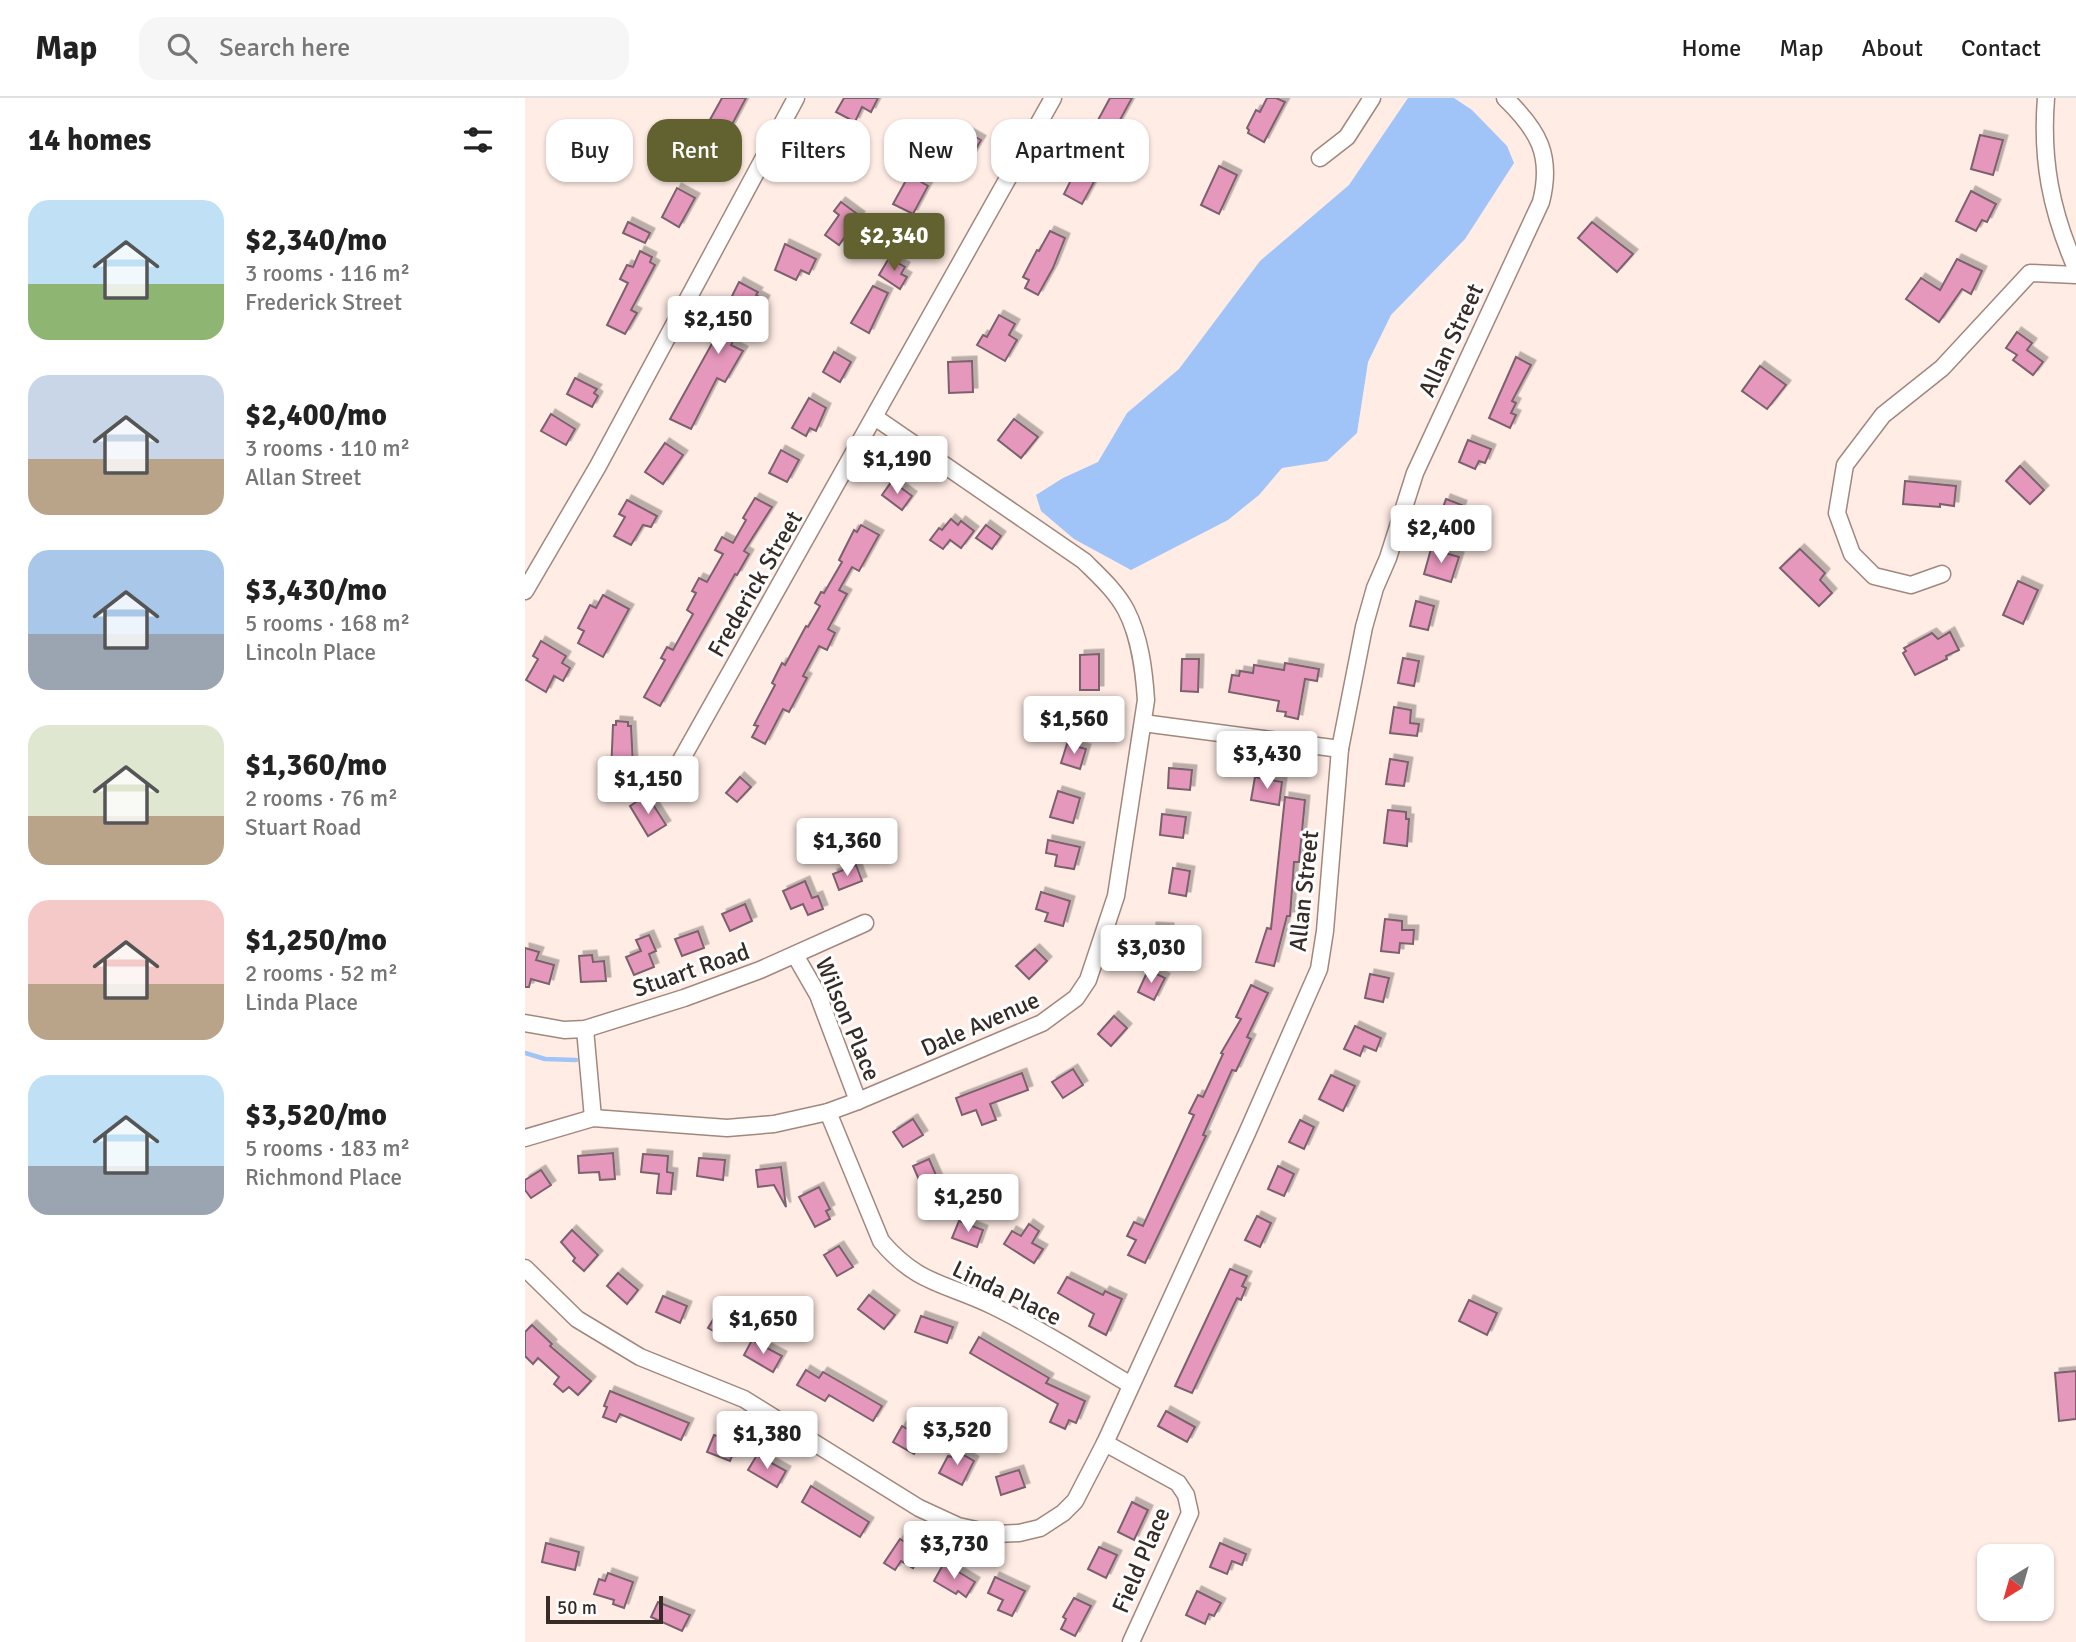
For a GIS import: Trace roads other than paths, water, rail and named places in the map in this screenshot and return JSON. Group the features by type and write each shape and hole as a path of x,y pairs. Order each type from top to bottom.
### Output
{"street":[{"path":"525,591 599,466 796,98"},
{"name":"Frederick Street","path":"680,762 876,418 1053,98"},
{"path":"1320,158 1347,137 1372,98"},
{"name":"Allan Street","path":"525,1268 577,1319 640,1357 744,1399 919,1508 958,1526 995,1534 1019,1533 1040,1528 1063,1513 1075,1501 1105,1443 1319,969 1325,931 1340,749 1364,627 1375,588 1388,558 1415,473 1543,193 1545,159 1538,136 1505,98"},
{"path":"2046,98 2046,172 2064,241 2076,268"},
{"path":"1942,574 1911,585 1874,576 1852,554 1837,513 1845,465 1883,415 1942,368 2030,273 2076,275"},
{"name":"Dale Avenue","path":"525,1138 593,1118 727,1128 774,1124 828,1112 1042,1023 1076,998 1088,981 1116,896 1146,700 1144,672 1126,610 1110,587 1084,561 876,418"},
{"path":"1143,723 1340,749"},
{"name":"Stuart Road","path":"525,1023 564,1030 585,1029 760,971 865,923"},
{"name":"Wilson Place","path":"795,955 818,995 858,1101"},
{"path":"585,1029 593,1118"},
{"name":"Linda Place","path":"828,1112 881,1241 895,1257 912,1272 990,1304 1131,1385"},
{"name":"Field Place","path":"1105,1443 1178,1483 1186,1495 1190,1513 1131,1642"}],"water":[{"path":"1408,98 1454,98 1472,110 1507,146 1514,163 1465,239 1391,315 1368,362 1357,433 1327,461 1282,468 1259,495 1228,520 1131,570 1074,539 1041,511 1036,495 1063,478 1098,462 1127,413 1179,369 1260,261 1349,185"}],"waterway":[{"path":"525,1053 545,1059 576,1060"}]}
